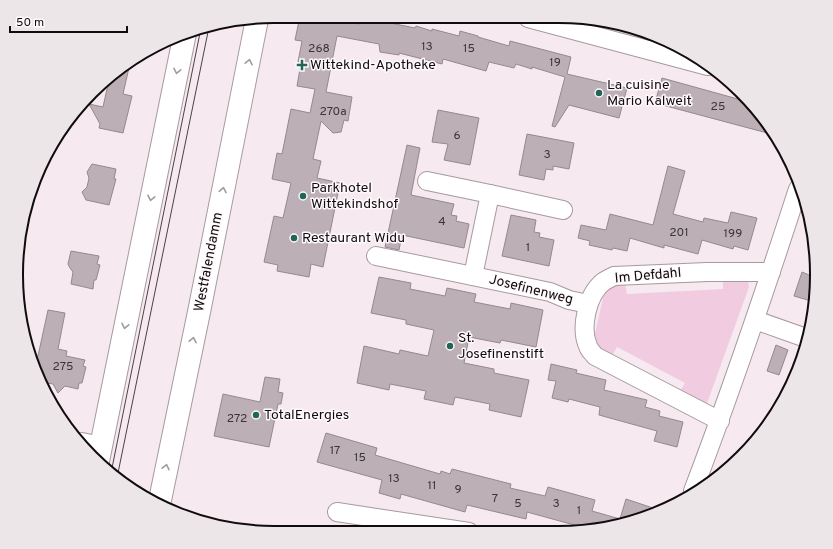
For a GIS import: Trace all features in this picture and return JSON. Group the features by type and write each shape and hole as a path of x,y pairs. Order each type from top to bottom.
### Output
{"main road":[{"name":"Westfalendamm","path":"159,498 256,24"},
{"path":"93,448 183,40"}],"street":[{"path":"547,23 693,62"},
{"path":"427,181 563,210"},
{"name":"Josefinenweg","path":"473,276 490,194"},
{"path":"695,486 720,421 772,272 797,194"},
{"name":"Josefinenweg","path":"376,256 550,292 569,300 588,304"},
{"name":"Im Defdahl","path":"720,421 595,356 588,348 585,336 585,320 588,304 595,291 603,282 614,276 707,272 772,272"},
{"path":"755,320 802,337"},
{"path":"337,512 429,526"}],"shaded area":[{"path":"723,277 739,278 748,281 749,287 706,406 679,393 685,383 617,347 611,358 597,347 594,338 605,289 625,282 627,294 723,289"}],"building":[{"path":"299,23 390,23 415,28 416,26 432,31 432,29 459,36 460,31 509,46 510,41 571,57 567,74 627,88 619,118 569,105 555,127 552,126 565,77 532,67 532,69 516,64 514,68 489,62 486,71 443,59 442,64 399,53 399,55 380,52 379,44 337,36 326,92 352,97 348,121 344,120 341,132 333,133 321,121 313,159 321,161 317,178 340,183 323,267 311,264 309,277 277,271 278,265 264,262 274,216 283,218 291,183 272,179 277,153 282,154 291,109 310,113 315,89 297,86 301,63 298,62 302,41 295,40"},
{"path":"129,70 123,94 132,96 123,133 99,128 100,124 89,105 103,107 108,86"},
{"path":"662,78 738,99 748,109 766,133 655,103"},
{"path":"438,110 479,118 470,165 444,160 448,144 432,142"},
{"path":"527,134 574,143 569,169 553,166 553,170 546,169 544,180 519,175"},
{"path":"407,145 420,148 411,195 454,204 451,215 457,216 456,221 469,224 464,248 402,235 399,250 385,247"},
{"path":"92,164 116,169 114,179 116,179 109,205 86,200 82,192 87,187 89,178 87,172"},
{"path":"668,166 685,171 673,214 703,222 704,218 728,223 731,212 757,218 748,250 734,246 733,249 702,240 698,254 664,245 664,248 630,238 627,251 613,248 612,250 589,245 590,241 578,238 581,225 606,230 610,214 653,225"},
{"path":"511,215 536,220 534,232 540,233 539,237 554,240 549,266 502,256"},
{"path":"71,251 99,256 97,264 100,265 96,280 94,280 93,289 71,284 73,272 68,264"},
{"path":"802,272 810,275 808,300 794,296"},
{"name":"St. Josefinenstift","path":"379,277 411,283 410,289 445,296 447,288 476,294 474,302 510,309 511,303 543,310 536,347 501,340 500,343 469,337 464,363 494,369 494,373 529,380 521,417 489,410 490,404 455,397 453,405 424,399 426,391 390,384 389,390 357,383 364,346 399,354 400,350 428,356 434,330 406,324 406,320 371,313"},
{"path":"48,310 65,313 58,349 67,351 66,356 85,360 83,366 86,367 82,383 79,383 78,389 65,386 58,393 53,384 48,383 36,356 38,356"},
{"path":"776,345 788,350 779,375 767,371"},
{"path":"551,364 577,370 576,373 606,380 604,390 647,400 645,407 660,411 659,416 683,422 677,447 654,441 657,431 599,415 600,407 569,399 568,402 552,398 556,381 548,380"},
{"path":"265,377 280,379 278,392 283,393 281,404 278,404 269,447 214,436 223,394 260,402"},
{"path":"326,433 377,448 375,455 440,474 441,471 450,474 452,469 511,484 510,488 545,496 548,487 595,500 592,511 618,518 591,524 575,525 527,512 526,519 467,505 465,512 401,494 400,499 379,493 382,480 317,462"},
{"path":"626,499 653,508 620,518"}],"tram line":[{"path":"118,472 208,32"},
{"path":"112,467 200,34"}],"place":[{"name":"Wittekind-Apotheke","path":"302,65"},
{"name":"La cuisine Mario Kalweit","path":"599,93"},
{"name":"Parkhotel Wittekindshof","path":"303,196"},
{"name":"Restaurant Widu","path":"294,238"},
{"name":"St. Josefinenstift","path":"450,346"},
{"name":"TotalEnergies","path":"256,415"}]}
